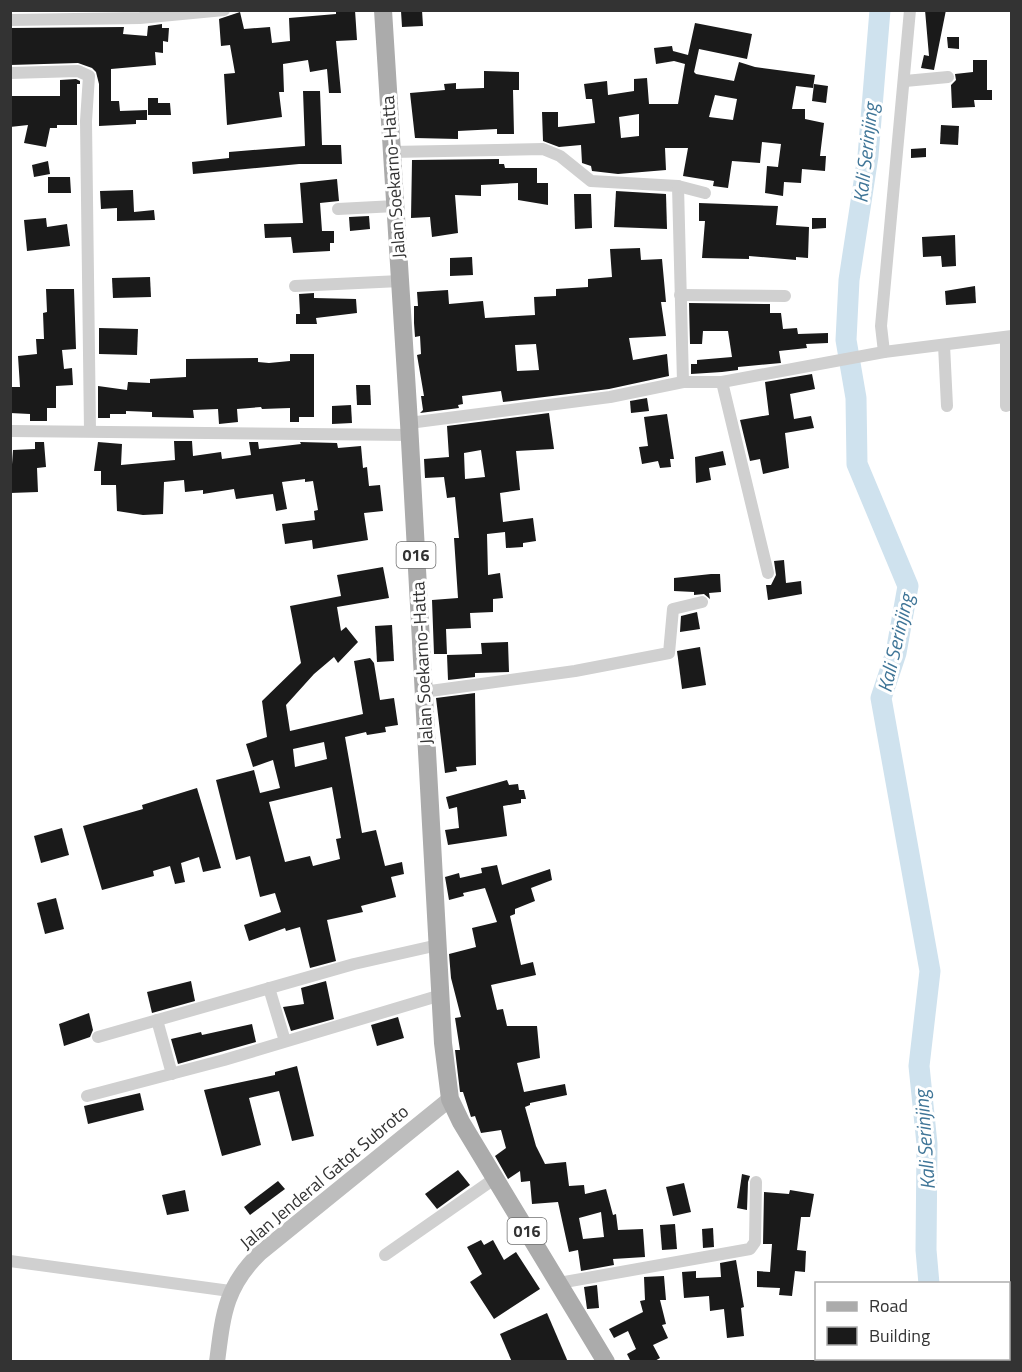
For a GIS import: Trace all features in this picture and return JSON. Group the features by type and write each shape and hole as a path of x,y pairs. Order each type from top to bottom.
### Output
{"main road":[{"name":"Jalan Soekarno-Hatta","path":"383,10 391,152 385,206 400,281 423,692 424,947 441,995 450,1099"},
{"name":"016","path":"450,1099 494,1179 606,1362"},
{"name":"Jalan Jenderal Gatot Subroto","path":"217,1362 230,1291 242,1272 261,1253 450,1099"}],"street":[{"path":"10,20 224,10"},
{"path":"884,352 881,326 910,10"},
{"path":"10,73 78,70 89,76 86,121 90,431"},
{"path":"905,81 948,77"},
{"path":"391,152 543,149 560,156 591,182 678,186 705,193"},
{"path":"678,186 683,382"},
{"path":"338,209 385,206"},
{"path":"295,285 400,281"},
{"path":"680,295 785,296"},
{"path":"10,431 410,429 610,397 683,382 722,382 865,355 1009,336 1006,406"},
{"path":"944,345 947,406"},
{"path":"722,382 768,573"},
{"path":"423,692 575,671 669,653 673,609 702,602"},
{"path":"98,1037 424,947"},
{"path":"269,988 285,1041"},
{"path":"87,1096 172,1074 441,995"},
{"path":"157,1020 172,1074"},
{"path":"385,1255 494,1179"},
{"path":"559,1283 750,1249 755,1242 756,1182"},
{"path":"10,1261 230,1291"}],"building":[{"path":"336,10 355,10 357,40 336,41 341,93 329,93 327,69 310,72 308,60 283,64 284,92 279,92 282,117 227,125 224,74 235,73 230,45 221,46 219,19 240,12 244,29 270,27 272,43 290,41 289,18 336,14"},
{"path":"422,10 423,26 402,27 401,11"},
{"path":"925,10 946,10 934,70 921,68 924,55 929,56"},
{"path":"695,23 752,34 747,59 699,49 694,72 696,74 734,81 739,62 755,67 815,75 813,88 796,86 792,109 805,109 805,119 824,123 820,156 826,156 825,171 802,169 801,183 784,182 783,196 765,193 767,166 778,167 781,144 762,142 760,163 732,161 728,188 713,186 714,181 683,176 688,148 665,148 666,170 618,174 592,171 591,166 582,163 581,145 559,147 543,141 542,112 558,112 558,127 595,123 592,99 586,99 584,84 607,81 608,95 634,91 634,79 647,78 649,104 678,104 685,64 674,61 656,64 654,48 672,46 673,51 688,55","holes":["715,95 737,99 733,120 709,117","639,114 639,136 621,138 619,117"]},
{"path":"162,24 162,28 169,28 168,42 163,41 163,53 155,52 156,65 111,69 111,101 119,101 120,111 147,110 147,120 136,120 136,124 99,126 99,84 96,72 92,68 78,63 10,65 10,28 124,27 123,34 147,36 148,26"},
{"path":"947,37 959,37 959,49 948,48"},
{"path":"973,60 987,60 987,90 992,90 992,100 974,100 975,107 952,108 951,85 956,80 955,74 973,72"},
{"path":"484,71 519,72 519,90 513,90 514,134 497,134 497,129 458,131 458,139 415,138 410,93 445,90 444,84 456,83 456,89 484,88"},
{"path":"60,80 80,81 80,84 77,84 77,125 57,125 57,128 50,128 46,147 24,143 28,125 10,127 10,96 60,96"},
{"path":"814,84 828,86 826,103 812,101"},
{"path":"303,91 320,91 322,145 341,145 342,164 299,164 193,174 192,162 229,158 229,152 305,146"},
{"path":"148,98 158,98 158,103 170,103 171,115 148,115"},
{"path":"941,125 959,126 958,145 940,144"},
{"path":"926,148 926,157 911,158 911,149"},
{"path":"499,159 499,164 504,164 505,168 537,168 537,183 548,183 548,205 518,200 518,183 481,185 481,196 455,195 458,233 432,237 430,217 411,218 412,160"},
{"path":"48,161 50,174 34,177 32,165"},
{"path":"48,177 70,177 71,193 48,193"},
{"path":"337,179 339,201 320,203 322,231 334,231 334,243 330,243 330,251 293,253 291,237 265,238 264,224 303,223 300,183"},
{"path":"133,190 134,212 154,210 155,220 117,221 117,208 101,209 100,191"},
{"path":"616,191 666,194 667,229 614,227"},
{"path":"574,194 591,194 592,228 575,229"},
{"path":"699,203 778,206 776,225 809,227 808,258 796,257 796,260 749,256 749,259 702,258 705,221 699,221"},
{"path":"369,216 370,229 350,231 349,217"},
{"path":"46,218 47,227 67,224 70,246 27,251 24,220"},
{"path":"812,218 826,218 826,228 812,229"},
{"path":"955,235 956,266 942,267 941,256 923,257 922,237"},
{"path":"640,248 641,260 662,259 666,302 661,302 666,336 629,338 633,360 667,354 669,376 609,389 503,402 501,391 462,396 463,404 458,405 459,408 420,413 423,410 421,396 424,396 417,355 421,354 420,336 415,337 414,323 414,306 418,306 417,292 448,290 449,304 483,301 485,318 535,315 534,297 556,296 556,289 588,287 588,279 612,277 610,249","holes":["536,344 539,370 517,371 515,345"]},
{"path":"472,257 473,275 450,276 450,258"},
{"path":"150,277 151,297 113,298 112,278"},
{"path":"975,286 976,303 946,305 945,291"},
{"path":"46,289 74,289 76,349 62,350 64,369 72,368 73,385 56,386 56,408 47,408 47,421 30,421 30,414 10,413 10,387 20,387 18,356 37,354 36,339 44,339 43,313 47,312"},
{"path":"314,293 314,298 356,299 357,313 316,318 317,324 296,324 296,314 300,314 299,294"},
{"path":"689,303 770,304 770,313 781,313 783,329 797,328 798,334 828,333 828,343 806,344 807,348 779,351 781,363 691,374 691,364 697,364 697,360 732,357 728,331 703,331 702,344 690,344"},
{"path":"99,328 138,329 137,355 99,354"},
{"path":"290,354 314,354 314,417 299,417 299,422 290,422 290,408 262,409 261,407 237,409 238,422 219,424 218,409 193,410 194,418 152,417 152,412 126,411 126,414 110,414 110,418 98,418 98,386 127,390 128,382 150,383 150,379 186,377 186,359 258,358 258,362 269,363 290,361"},
{"path":"812,374 815,389 790,394 794,419 811,416 814,428 785,433 789,468 763,474 760,459 750,461 740,420 769,415 765,382"},
{"path":"356,385 370,385 371,405 357,405"},
{"path":"647,398 649,411 631,413 630,401"},
{"path":"351,405 352,423 332,424 332,406"},
{"path":"549,413 554,449 516,451 520,490 500,493 503,522 533,518 536,541 523,543 523,547 506,548 505,532 487,534 488,575 500,573 503,598 493,599 493,612 470,613 471,628 446,629 447,654 434,654 432,600 458,598 454,538 459,538 455,497 447,498 444,477 425,478 424,459 449,457 447,426","holes":["481,450 485,477 465,479 464,453"]},
{"path":"667,414 674,459 670,459 671,467 660,468 658,461 642,464 639,447 648,446 644,417"},
{"path":"174,441 192,441 193,456 221,452 222,459 251,455 249,442 258,442 259,449 301,444 300,442 337,443 338,448 361,446 363,468 367,467 369,486 380,485 383,511 364,513 368,540 313,549 312,540 285,544 282,524 315,520 314,511 318,510 313,481 305,482 305,479 282,482 287,509 276,511 273,494 236,499 234,489 203,494 203,490 185,492 184,480 164,482 163,514 143,515 117,511 116,485 101,485 101,471 94,471 98,442 122,444 121,465 175,460"},
{"path":"35,442 44,442 46,467 37,468 38,492 10,493 13,450 35,449"},
{"path":"723,451 726,465 709,468 711,480 696,483 695,457"},
{"path":"784,560 786,583 801,581 802,594 768,600 766,585 771,585 776,575 774,561"},
{"path":"383,567 389,598 337,607 341,631 346,627 358,642 338,663 334,657 314,674 286,705 290,731 363,714 354,661 370,658 374,663 380,700 394,698 398,725 385,727 386,732 367,735 366,732 345,737 362,833 376,830 385,866 402,862 404,874 391,877 396,897 361,906 363,912 327,920 336,961 310,968 300,927 286,931 285,928 249,941 244,925 281,912 275,893 260,897 250,856 236,860 216,780 254,770 260,793 280,788 273,760 253,767 246,744 267,737 262,701 301,663 290,606 341,596 337,575","holes":["324,742 327,759 295,767 293,749","332,787 341,838 336,839 340,859 313,866 310,856 285,862 269,802"]},
{"path":"720,574 721,592 709,593 710,599 704,594 694,595 694,592 674,591 674,578"},
{"path":"697,612 700,629 680,632 681,616"},
{"path":"392,625 394,661 377,662 375,626"},
{"path":"508,642 509,672 475,673 475,677 448,680 447,655 482,654 481,643"},
{"path":"700,647 706,685 682,689 677,651"},
{"path":"475,693 476,765 456,767 457,771 445,773 436,698"},
{"path":"507,780 509,785 518,784 519,790 524,790 526,799 521,799 521,803 503,806 507,836 448,845 445,830 459,828 457,807 449,809 446,797"},
{"path":"197,788 221,868 203,872 199,857 181,863 185,882 175,884 170,866 153,871 154,876 102,890 83,826 143,809 142,805"},
{"path":"62,828 69,855 41,863 34,836"},
{"path":"497,865 502,885 550,869 552,880 531,888 535,901 515,909 515,914 510,916 521,965 533,962 536,975 491,985 497,1010 503,1009 507,1026 537,1026 540,1058 517,1063 524,1092 565,1084 567,1095 530,1103 525,1107 536,1146 545,1164 566,1162 569,1186 584,1185 585,1194 606,1189 613,1215 616,1214 618,1230 643,1229 645,1257 613,1259 614,1265 581,1271 578,1250 569,1252 558,1202 532,1204 530,1181 521,1182 520,1171 508,1179 495,1156 506,1148 501,1130 481,1133 475,1116 471,1117 463,1092 460,1092 455,1050 460,1050 455,1018 461,1017 451,978 449,954 476,947 472,928 497,922 485,888 463,893 464,896 449,900 445,877 459,873 460,878 482,873 481,868","holes":["601,1212 604,1237 583,1239 579,1218"]},
{"path":"56,898 64,929 45,934 37,903"},
{"path":"191,981 195,1001 152,1013 147,992"},
{"path":"326,981 334,1019 291,1031 283,1007 304,1004 301,988"},
{"path":"89,1013 93,1030 90,1037 64,1046 59,1024"},
{"path":"398,1017 404,1038 377,1046 371,1025"},
{"path":"252,1024 256,1042 178,1064 171,1039"},
{"path":"297,1066 314,1136 292,1141 279,1091 249,1098 261,1145 222,1156 204,1090 275,1075 275,1072"},
{"path":"140,1093 144,1110 88,1124 84,1106"},
{"path":"458,1170 470,1185 437,1209 425,1194"},
{"path":"742,1174 750,1176 747,1210 737,1208"},
{"path":"278,1181 285,1189 250,1215 244,1207"},
{"path":"684,1183 691,1212 673,1216 666,1187"},
{"path":"185,1190 189,1211 167,1215 162,1195"},
{"path":"790,1190 814,1194 810,1217 801,1217 797,1250 806,1251 805,1272 795,1271 792,1296 779,1295 780,1288 757,1287 757,1271 770,1272 772,1244 763,1244 764,1192 789,1194"},
{"path":"675,1224 677,1249 662,1250 660,1225"},
{"path":"713,1228 714,1247 703,1248 702,1229"},
{"path":"481,1240 484,1245 493,1240 504,1260 516,1252 540,1289 494,1319 470,1282 482,1274 467,1247"},
{"path":"736,1260 744,1307 741,1308 744,1336 727,1338 724,1309 710,1311 709,1296 684,1298 682,1272 696,1271 696,1278 721,1277 720,1263"},
{"path":"664,1276 666,1300 660,1300 666,1324 662,1325 668,1338 653,1345 660,1358 653,1362 631,1362 627,1354 636,1349 628,1331 614,1338 609,1329 643,1312 640,1301 645,1300 644,1277"},
{"path":"597,1285 599,1308 587,1309 584,1287"},
{"path":"547,1313 568,1362 512,1362 500,1334"}],"waterway":[{"name":"Kali Serinjing","path":"880,10 868,156 849,280 846,340 856,398 857,464 908,586 896,653 881,698 930,971 919,1066 927,1144 926,1250 929,1282"}]}
